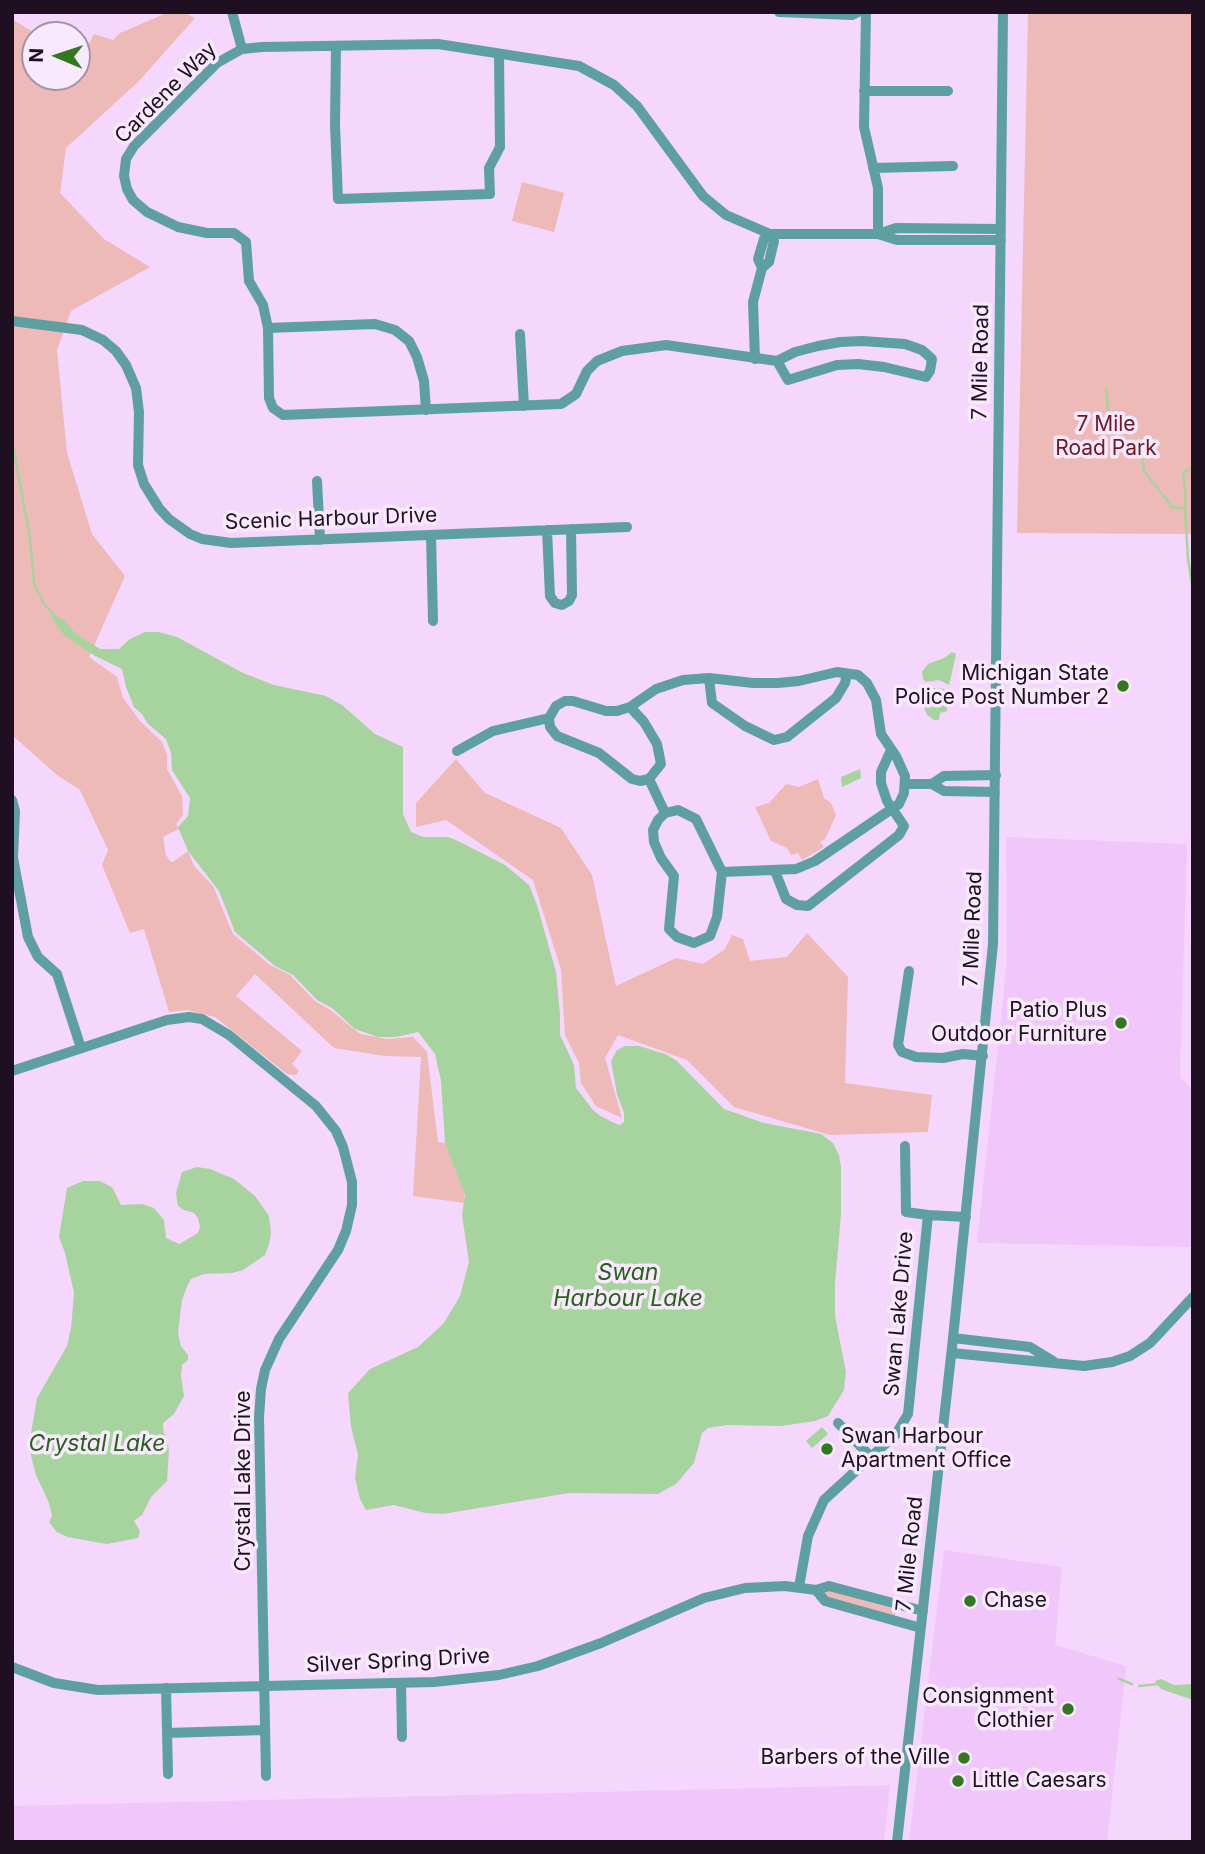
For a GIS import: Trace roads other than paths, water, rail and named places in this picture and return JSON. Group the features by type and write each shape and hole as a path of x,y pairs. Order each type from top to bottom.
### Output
{"street":[{"name":"Cardene Way","path":"232,12 242,49 217,63 134,146 126,159 124,176 127,189 134,200 162,220 186,230 234,233 244,238 248,247 249,281 263,305 268,328"},
{"path":"779,12 852,15 858,12"},
{"path":"866,12 865,136 878,188 878,234"},
{"name":"7 Mile Road","path":"897,1842 966,1217 993,944 1003,12"},
{"path":"242,49 438,44 579,66 622,90 637,106 703,196 733,219 770,234 878,234 897,240 1001,234"},
{"path":"336,46 338,199 490,194 489,169 500,147 499,54"},
{"path":"864,91 948,91"},
{"path":"873,168 953,166"},
{"path":"755,359 753,302 762,268 758,259 764,239 770,234"},
{"name":"Scenic Harbour Drive","path":"12,321 82,330 103,340 122,358 131,374 138,403 140,472 150,496 179,527 202,539 218,543 626,527"},
{"path":"426,410 424,382 417,357 409,341 395,330 375,324 268,328 269,398 273,408 288,416 556,405 566,402 576,394 592,365 605,356 666,345 777,361 795,352 818,346 862,341 905,344 922,350 932,359 926,377 858,364 837,365 788,380 777,361"},
{"path":"520,334 524,405"},
{"path":"317,481 320,540"},
{"path":"547,530 550,596 555,603 562,605 569,601 572,595 571,530"},
{"path":"431,535 433,621"},
{"path":"630,706 644,722 657,744 662,764 649,779 632,779 600,753 557,736 550,727 549,718 556,706 565,701 606,711 630,706 646,694 670,683 709,678 753,684 799,681 825,673 846,674 858,676 867,683 873,693 881,734 901,765 906,784 899,804 815,861 796,869 722,872"},
{"path":"709,678 712,703 746,726 774,740 787,737 836,698 845,683 846,674"},
{"path":"457,751 493,731 549,718"},
{"path":"775,871 786,899 797,905 808,906 899,835 904,826 892,810 881,783 881,772 891,750"},
{"path":"932,784 944,776 996,775"},
{"path":"649,779 665,813"},
{"path":"906,784 932,784 944,791 995,792"},
{"path":"12,800 15,811 13,858 28,937 38,957 57,974 81,1048"},
{"path":"678,810 696,819 722,872 717,917 710,936 694,943 677,937 669,929 674,876 654,842 653,830 658,820 665,813 678,810"},
{"path":"909,971 898,1045 902,1052 906,1055 943,1058 963,1054 983,1056"},
{"name":"Crystal Lake Drive","path":"12,1071 178,1018 208,1021 316,1106 336,1131 348,1161 352,1193 346,1231 338,1250 279,1339 265,1370 261,1389 259,1417 266,1776"},
{"name":"Swan Lake Drive","path":"905,1146 906,1212 966,1217"},
{"name":"Swan Lake Drive","path":"799,1587 808,1536 820,1507 838,1485 871,1457 903,1424 911,1402 928,1215"},
{"path":"951,1353 1093,1366 1115,1362 1130,1356 1160,1334 1193,1297"},
{"path":"953,1338 1030,1348 1053,1361"},
{"path":"838,1423 871,1457"},
{"name":"Silver Spring Drive","path":"12,1667 54,1683 84,1689 401,1683 480,1677 528,1668 571,1655 719,1593 757,1587 799,1587 816,1590 829,1586 923,1611"},
{"name":"Silver Spring Drive","path":"816,1590 825,1601 921,1628"},
{"path":"401,1683 402,1737"},
{"path":"166,1688 167,1774"},
{"path":"167,1733 265,1730"}],"water":[{"name":"Swan Harbour Lake","path":"54,615 64,620 76,634 100,649 119,649 130,639 145,632 159,632 177,637 243,673 274,685 326,696 342,705 375,734 403,747 403,814 411,832 423,837 448,837 458,841 505,865 529,885 556,972 560,1035 574,1065 576,1088 599,1115 620,1125 624,1122 611,1061 617,1050 625,1046 639,1046 665,1054 677,1061 724,1109 764,1123 821,1134 833,1143 841,1167 835,1316 846,1372 844,1390 828,1416 815,1421 781,1426 727,1425 708,1428 702,1433 694,1463 676,1484 658,1494 569,1493 443,1514 425,1513 394,1505 366,1510 355,1478 358,1454 351,1427 348,1393 370,1369 418,1347 444,1323 460,1296 469,1262 462,1215 465,1195 445,1143 441,1081 435,1054 418,1032 396,1037 378,1037 355,1029 332,1008 317,1000 293,975 275,966 235,932 219,891 188,851 178,827 188,816 190,798 172,770 171,753 166,739 148,724 134,707 122,669 95,656 64,635 51,617"},
{"path":"952,652 956,654 949,685 939,680 926,682 922,672 928,664"},
{"path":"934,688 945,689 948,693 947,711 940,713 939,720 927,715 919,695"},
{"path":"860,769 861,778 842,787 841,777"},
{"name":"Crystal Lake","path":"197,1167 210,1169 234,1179 255,1196 269,1216 269,1244 265,1255 243,1270 204,1274 191,1279 188,1284 182,1300 178,1333 181,1346 188,1355 188,1360 182,1365 184,1396 174,1414 163,1423 169,1449 167,1481 151,1497 142,1515 134,1521 140,1531 138,1538 107,1544 67,1537 57,1532 49,1522 52,1516 36,1475 30,1439 37,1398 67,1346 71,1328 74,1293 59,1237 67,1188 83,1181 100,1181 112,1187 121,1205 142,1204 154,1208 164,1220 166,1238 179,1244 198,1233 200,1227 194,1213 178,1206 176,1193 182,1172"},
{"path":"822,1427 828,1434 812,1448 806,1441"},
{"path":"1161,1679 1174,1685 1193,1684 1193,1700 1161,1689 1155,1681"}],"waterway":[{"path":"1106,388 1108,408 1115,427 1112,433 1125,449 1141,451 1144,471 1172,507 1185,509 1193,590"},
{"path":"12,441 30,538 34,583 44,604 54,615"},
{"path":"1185,509 1183,473 1193,467"},
{"path":"1119,1679 1132,1684"},
{"path":"1139,1686 1159,1684"}],"place":[{"name":"Michigan State Police Post Number 2","path":"1123,686"},
{"name":"Patio Plus Outdoor Furniture","path":"1121,1023"},
{"name":"Swan Harbour Apartment Office","path":"827,1449"},
{"name":"Chase","path":"970,1601"},
{"name":"Consignment Clothier","path":"1068,1709"},
{"name":"Barbers of the Ville","path":"964,1758"},
{"name":"Little Caesars","path":"958,1781"}],"park label":[{"name":"7 Mile Road Park","path":"1106,437"}]}
